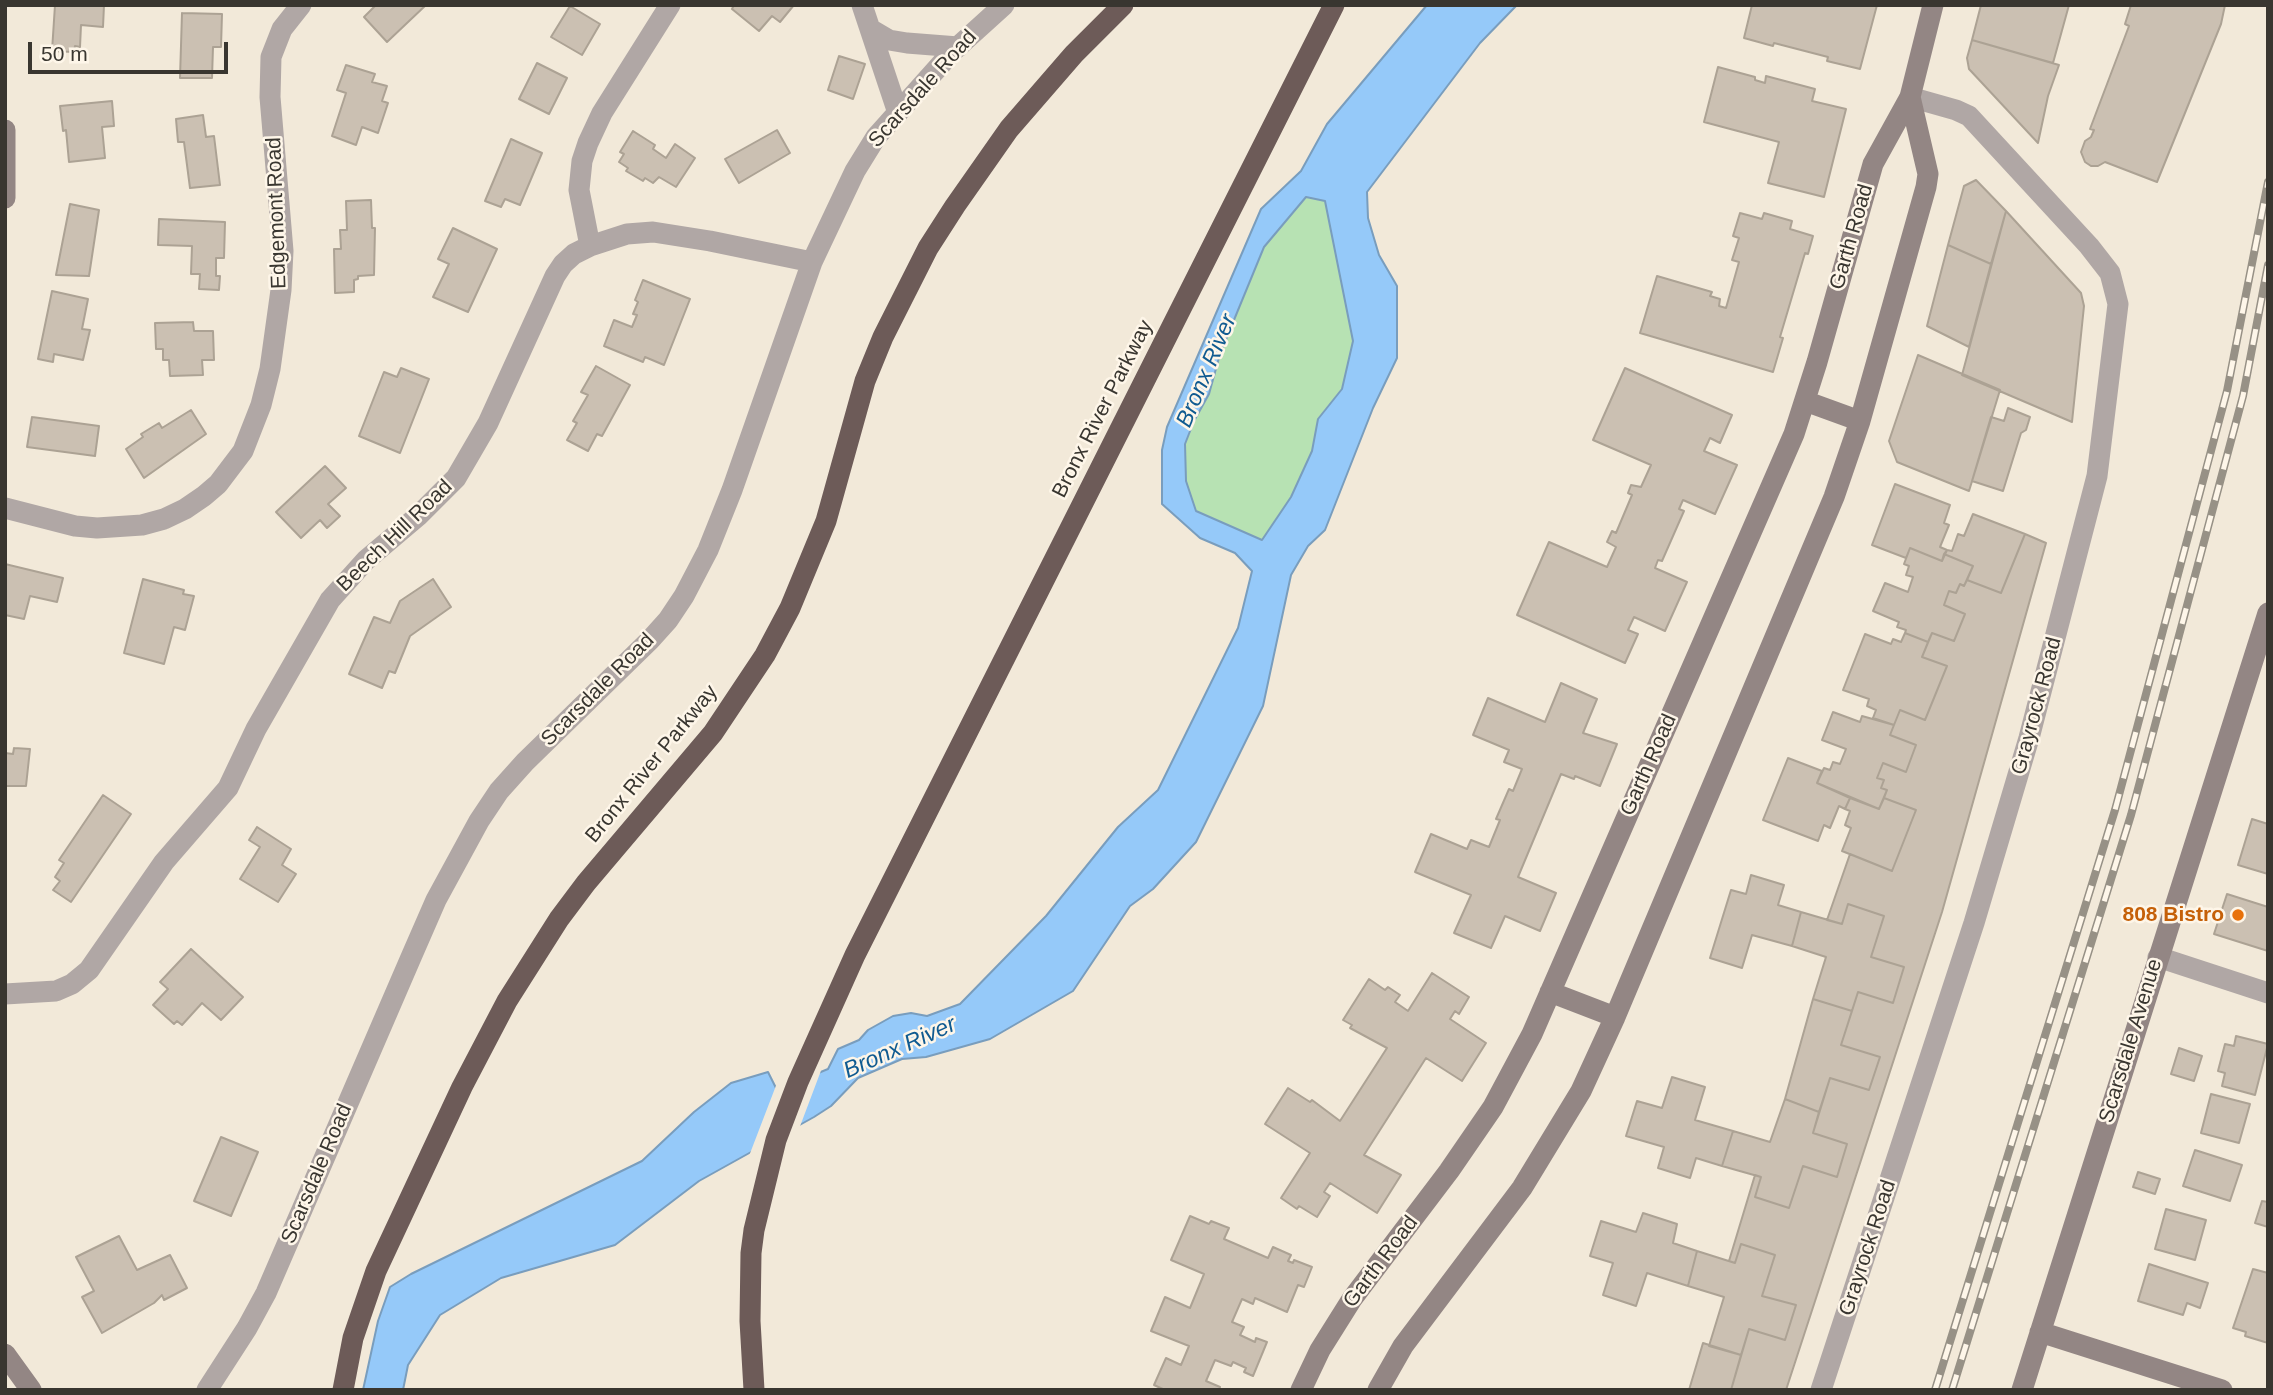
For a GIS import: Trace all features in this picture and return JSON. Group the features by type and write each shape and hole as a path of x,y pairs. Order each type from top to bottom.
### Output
{"highway":[{"name":"Bronx River Parkway","path":"343,1390 353,1338 380,1261 462,1087 507,1001 559,919 586,883 713,733 759,664 790,608 826,521 851,426 870,370 905,290 928,248 1009,129 1074,54 1123,5"},
{"name":"Bronx River Parkway","path":"754,1390 750,1321 751,1253 762,1192 776,1140 804,1068 855,955 1335,5"}],"street":[{"name":"Edgemont Road","path":"5,508 75,526 96,528 142,525 164,519 204,496 218,484 243,452 261,405 270,369 281,290 283,251 270,97 271,57 282,29 301,5"},
{"path":"590,246 579,190 582,161 602,113 670,5"},
{"path":"862,5 898,113"},
{"name":"Scarsdale Road","path":"207,1390 266,1293 436,900 479,821 499,791 525,762 668,620 696,574 732,490 812,262 855,171 876,137 958,47 1004,5"},
{"name":"Garth Road","path":"1301,1390 1320,1350 1352,1299 1449,1171 1493,1107 1532,1034 1794,434 1873,164 1910,97 1933,5"},
{"path":"872,30 889,40 907,44 958,47"},
{"name":"Garth Road","path":"1378,1390 1403,1346 1535,1169 1581,1091 1615,1017 1834,496 1860,421 1926,187 1927,174 1910,97"},
{"name":"Grayrock Road","path":"1821,1390 1974,923 2029,738 2097,476 2118,304 2110,273 2089,246 1969,116 1910,97"},
{"path":"5,130 5,198"},
{"name":"Beech Hill Road","path":"5,994 56,991 72,984 89,970 164,862 228,788 256,729 330,600 366,560 418,516 456,478 488,423 555,276 563,264 590,246 627,234 653,232 812,262"},
{"path":"1805,401 1860,421"},
{"name":"Scarsdale Avenue","path":"2022,1390 2158,957 2263,645 2268,613"},
{"path":"2158,957 2268,993"},
{"path":"1550,992 1615,1017"},
{"path":"2040,1332 2222,1390"},
{"path":"5,1354 31,1390"}],"green space":[{"path":"1306,197 1325,200 1353,341 1342,389 1318,419 1312,451 1291,497 1262,540 1196,511 1186,481 1185,444 1209,394 1220,354 1264,247"}],"water":[{"name":"Bronx River","path":"1427,5 1517,5 1480,43 1367,192 1368,218 1379,255 1397,286 1397,358 1373,408 1325,530 1308,546 1291,575 1263,706 1196,842 1153,889 1130,906 1073,991 990,1039 926,1057 902,1059 858,1078 831,1106 699,1181 615,1245 501,1278 440,1315 408,1365 403,1390 363,1390 378,1321 390,1287 411,1274 642,1161 694,1112 731,1083 768,1072 777,1090 828,1069 838,1049 859,1040 868,1030 893,1016 911,1013 927,1016 960,1004 1046,916 1118,827 1158,790 1238,628 1252,571 1235,553 1200,538 1162,504 1162,450 1167,427 1261,209 1301,171 1327,124","holes":["1306,197 1325,201 1353,341 1342,389 1318,419 1312,451 1291,497 1262,540 1196,511 1186,481 1185,444 1209,394 1220,354 1264,247"]}],"pier":[{"path":"822,1068 799,1129 749,1156 777,1083 778,1086"}],"building":[{"path":"55,5 104,5 103,27 81,25 80,47 75,46 74,52 52,51"},
{"path":"376,5 426,5 387,42 364,17"},
{"path":"734,5 794,5 780,22 772,16 759,31 732,9"},
{"path":"1752,5 1877,5 1860,69 1827,61 1828,57 1744,38"},
{"path":"1981,5 2069,5 2053,63 1972,40"},
{"path":"2131,5 2225,5 2221,24 2157,182 2105,162 2091,166 2085,162 2081,152 2085,141 2091,137 2094,130 2090,129 2129,26 2125,24"},
{"path":"570,6 600,24 582,55 551,37"},
{"path":"182,13 222,14 221,47 213,47 212,78 180,78"},
{"path":"1972,40 2059,65 2048,96 2038,143 1969,69 1967,58"},
{"path":"839,56 865,64 853,99 828,90"},
{"path":"537,63 567,78 549,114 519,99"},
{"path":"346,65 375,74 372,82 387,86 382,101 388,103 378,133 362,127 356,145 332,136 346,93 337,90"},
{"path":"1718,67 1755,77 1755,80 1765,83 1766,76 1815,89 1812,101 1846,109 1824,197 1768,183 1779,142 1704,122"},
{"path":"112,101 114,126 102,127 105,158 69,162 66,130 63,131 60,106"},
{"path":"203,115 206,137 214,136 220,185 190,188 184,142 178,142 176,119"},
{"path":"777,130 790,153 739,183 725,159"},
{"path":"633,131 655,145 653,149 666,158 675,144 695,158 676,187 659,177 653,183 645,178 643,181 626,171 628,168 619,162 624,154 620,152"},
{"path":"511,139 542,153 520,205 505,199 501,207 485,201"},
{"path":"1976,180 2006,211 1991,264 1948,245 1964,186"},
{"path":"371,200 372,228 375,228 374,275 358,276 358,279 354,280 354,292 335,293 334,249 341,249 340,230 347,230 346,201"},
{"path":"70,204 99,210 89,276 56,275"},
{"path":"2006,211 2081,293 2084,306 2072,422 1962,375"},
{"path":"1740,213 1762,219 1764,213 1792,221 1790,229 1813,236 1808,254 1805,253 1780,337 1783,338 1773,372 1640,333 1657,276 1712,292 1710,296 1720,299 1719,306 1726,308 1739,262 1732,260 1739,238 1733,236"},
{"path":"159,219 225,222 224,258 216,258 216,276 220,276 219,290 199,289 200,274 191,274 192,246 158,245"},
{"path":"453,228 497,249 468,312 433,297 449,264 438,259"},
{"path":"1948,245 1991,264 1969,347 1927,326"},
{"path":"643,280 690,299 664,365 645,357 643,362 604,346 614,320 632,327 637,315 633,314 638,302 635,300"},
{"path":"52,291 88,299 82,329 90,330 83,360 54,354 53,362 38,359"},
{"path":"193,322 194,331 213,331 214,360 202,360 203,375 170,376 169,360 163,360 163,349 156,349 155,323"},
{"path":"1918,355 2000,390 1969,491 1897,462 1889,441"},
{"path":"596,366 630,385 602,436 597,434 588,451 567,440 577,423 573,421 588,395 581,392"},
{"path":"401,368 429,379 400,453 359,436 384,372 397,377"},
{"path":"1625,368 1732,415 1720,443 1710,438 1704,451 1737,465 1715,514 1683,500 1679,509 1684,511 1662,561 1658,560 1655,568 1687,582 1665,631 1634,617 1628,630 1638,634 1625,663 1517,615 1549,542 1607,567 1616,547 1607,542 1612,531 1616,533 1632,495 1628,493 1631,485 1641,487 1651,465 1593,440"},
{"path":"2008,408 2030,417 2026,430 2021,433 2003,491 1972,481 1991,417 2004,421"},
{"path":"191,410 206,434 144,478 126,449 143,437 141,434 159,423 162,428"},
{"path":"32,417 99,426 95,456 27,447"},
{"path":"325,466 346,488 328,504 340,516 327,528 320,520 301,538 276,512"},
{"path":"1895,484 1950,505 1944,523 1949,525 1940,547 1947,550 1942,561 1910,548 1906,558 1872,545"},
{"path":"1973,514 2025,534 2001,593 1967,580 1973,566 1944,554 1947,550 1952,551 1958,534 1964,536"},
{"path":"2025,534 2046,543 1942,912 1786,1390 1731,1390 1749,1329 1785,1340 1796,1305 1762,1296 1775,1255 1741,1244 1735,1263 1729,1261 1755,1175 1761,1177 1755,1197 1789,1208 1803,1166 1837,1177 1847,1144 1813,1133 1830,1078 1869,1090 1880,1057 1841,1045 1858,992 1893,1003 1904,967 1871,957 1884,916 1848,904 1842,924 1827,920 1850,854 1892,871 1916,810 1884,798 1887,790 1881,788 1884,780 1877,778 1883,763 1906,772 1916,745 1890,735 1900,710 1925,720 1947,666 1922,657 1932,633 1954,641 1965,614 1944,605 1949,591 1956,593 1960,584 1964,586 1967,580 2001,593"},
{"path":"1910,548 1942,561 1944,554 1973,566 1964,586 1960,584 1956,593 1949,591 1944,605 1965,614 1954,641 1932,633 1928,642 1905,633 1906,630 1897,627 1899,622 1873,611 1885,583 1908,592 1913,577 1906,575 1909,566 1904,564"},
{"path":"5,564 63,578 57,602 30,596 24,619 5,615"},
{"path":"143,579 184,590 183,594 194,596 185,630 174,627 164,664 124,653"},
{"path":"433,579 451,607 410,636 395,673 389,671 382,688 349,674 374,617 390,623 400,601"},
{"path":"1905,633 1928,642 1922,657 1947,666 1925,720 1900,710 1894,725 1873,718 1876,710 1867,706 1869,699 1843,690 1865,634 1891,644 1893,639 1901,642"},
{"path":"1561,683 1597,699 1583,733 1617,744 1600,786 1575,776 1574,779 1561,774 1518,877 1556,893 1540,931 1505,916 1491,948 1454,933 1471,895 1415,872 1431,834 1467,849 1471,840 1489,847 1500,820 1496,819 1509,789 1513,791 1522,769 1504,762 1509,750 1473,735 1488,698 1545,722"},
{"path":"1833,712 1860,722 1862,716 1894,725 1890,735 1916,745 1906,772 1883,763 1877,778 1884,780 1881,788 1887,790 1879,809 1817,783 1824,768 1830,770 1833,762 1840,764 1846,749 1822,740"},
{"path":"14,748 30,749 26,786 5,786 5,753 13,754"},
{"path":"1788,758 1822,771 1817,783 1850,798 1845,809 1839,806 1830,828 1824,825 1818,841 1763,820"},
{"path":"103,795 131,814 71,902 53,890 60,881 55,877 64,863 59,860"},
{"path":"1850,798 1879,809 1884,798 1916,810 1892,871 1842,851 1851,828 1845,825 1850,811 1845,809"},
{"path":"2252,819 2268,824 2268,874 2238,865"},
{"path":"257,827 291,849 282,865 296,874 278,902 240,879 260,847 249,840"},
{"path":"1751,875 1784,885 1778,905 1801,912 1792,946 1752,935 1742,968 1710,958 1731,890 1746,894"},
{"path":"2227,894 2268,907 2268,951 2214,934"},
{"path":"1848,904 1884,916 1871,957 1904,967 1893,1003 1858,992 1852,1011 1813,999 1826,957 1792,946 1801,912 1842,924"},
{"path":"191,949 243,997 221,1020 202,1003 182,1025 177,1021 174,1024 153,1005 168,989 160,982"},
{"path":"1432,973 1469,997 1459,1014 1455,1011 1450,1019 1486,1043 1462,1081 1426,1058 1364,1155 1401,1175 1377,1213 1330,1183 1324,1192 1330,1196 1317,1217 1299,1206 1297,1209 1281,1198 1310,1153 1265,1124 1288,1088 1310,1102 1312,1100 1340,1121 1387,1048 1350,1028 1352,1025 1343,1020 1369,979 1385,990 1388,987 1400,995 1395,1002 1408,1011"},
{"path":"1813,999 1852,1011 1841,1045 1880,1057 1869,1090 1830,1078 1819,1112 1785,1099"},
{"path":"2236,1036 2268,1044 2255,1095 2222,1086 2225,1073 2218,1071 2225,1044 2234,1046"},
{"path":"2179,1048 2202,1056 2194,1081 2171,1074"},
{"path":"1672,1077 1705,1087 1695,1120 1733,1131 1722,1166 1696,1158 1690,1178 1658,1168 1664,1147 1626,1136 1637,1101 1662,1108"},
{"path":"2211,1094 2250,1104 2239,1143 2201,1133"},
{"path":"1785,1099 1819,1112 1813,1133 1847,1144 1837,1177 1803,1166 1789,1208 1755,1197 1761,1177 1722,1166 1733,1131 1770,1142"},
{"path":"221,1137 258,1152 231,1216 194,1201"},
{"path":"2195,1150 2242,1165 2230,1201 2183,1186"},
{"path":"2138,1172 2160,1179 2155,1194 2133,1187"},
{"path":"2262,1201 2268,1202 2268,1227 2255,1223"},
{"path":"2166,1209 2206,1220 2195,1260 2155,1249"},
{"path":"1643,1213 1677,1224 1673,1243 1697,1251 1688,1286 1647,1273 1636,1306 1603,1295 1613,1263 1590,1256 1601,1221 1636,1232"},
{"path":"1190,1216 1229,1228 1224,1239 1268,1258 1273,1247 1291,1255 1288,1261 1293,1263 1294,1260 1312,1267 1304,1287 1298,1285 1287,1312 1255,1298 1253,1304 1242,1299 1232,1322 1244,1327 1240,1335 1255,1342 1256,1338 1267,1342 1253,1376 1244,1372 1246,1368 1233,1362 1231,1366 1215,1360 1206,1381 1220,1387 1219,1390 1165,1390 1154,1385 1166,1358 1181,1365 1189,1346 1151,1331 1165,1297 1190,1308 1204,1274 1171,1260"},
{"path":"119,1236 137,1270 170,1255 187,1288 164,1300 162,1295 154,1303 102,1333 82,1297 94,1291 76,1257"},
{"path":"1741,1244 1775,1255 1762,1296 1796,1305 1785,1340 1749,1329 1741,1355 1709,1346 1724,1297 1688,1286 1697,1251 1735,1263"},
{"path":"2149,1264 2208,1283 2200,1308 2187,1303 2183,1315 2138,1301"},
{"path":"2253,1269 2268,1273 2268,1343 2245,1336 2246,1332 2233,1328"},
{"path":"1703,1343 1741,1355 1731,1390 1689,1390"}],"railway":[{"path":"1935,1390 2115,810 2227,391 2268,182"},
{"path":"1952,1390 2131,815 2243,396 2268,265"}],"place":[{"name":"808 Bistro","path":"2238,915"}]}
